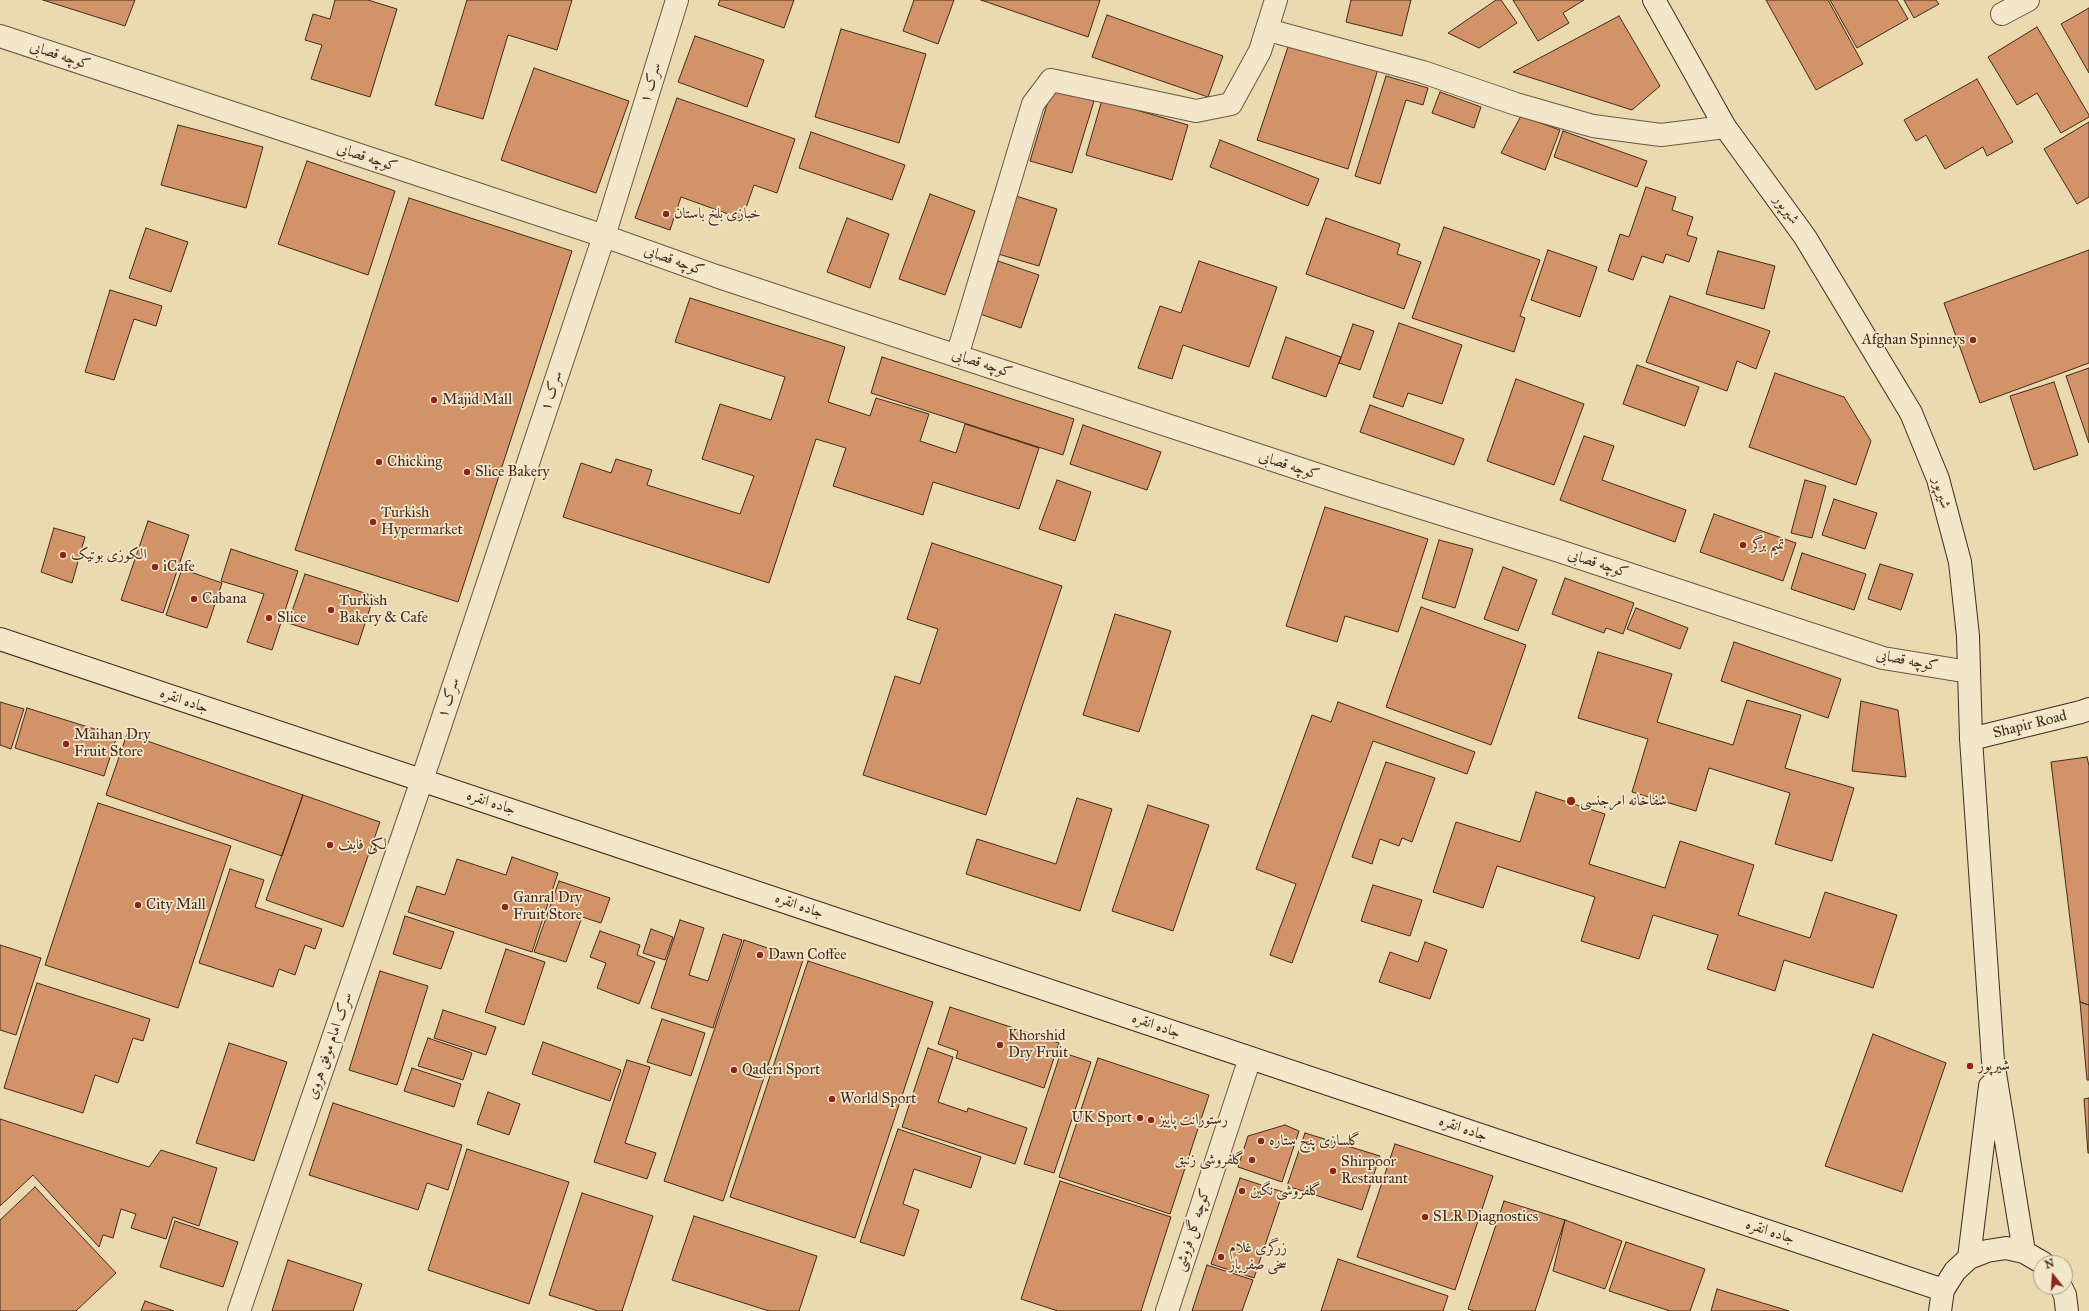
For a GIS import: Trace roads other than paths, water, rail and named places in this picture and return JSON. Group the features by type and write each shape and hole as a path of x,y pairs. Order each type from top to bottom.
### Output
{"street":[{"name":"سرک ۱","path":"422,780 604,236 677,0"},
{"path":"957,356 1033,104 1051,80 1196,111 1231,104 1260,51 1268,30 1276,0"},
{"name":"شیرپور","path":"1654,0 1725,127 1805,237 1911,413 1938,479 1960,562 1968,636 1971,739 1993,1061 2024,1252"},
{"path":"2002,14 2028,0"},
{"path":"1268,30 1423,72 1516,104 1593,126 1661,135 1725,127"},
{"name":"کوچه قصابی","path":"0,36 604,236 716,276 957,356 1348,485 1553,549 1883,658 1969,672"},
{"name":"جاده انقره","path":"0,639 983,968"},
{"name":"Shapir Road","path":"1971,739 2089,709"},
{"name":"سرک امام موفق هروی","path":"239,1311 422,780"},
{"name":"جادہ انقرہ","path":"983,968 1250,1058 1942,1300"},
{"name":"کوچه گل فروشی","path":"1167,1311 1250,1058"},
{"name":"شیرپور","path":"1969,1258 1993,1061"},
{"path":"1942,1300 1955,1271 1969,1258 1987,1251 2006,1248 2024,1252 2033,1257"},
{"path":"2065,1295 2067,1311"}],"place":[{"name":"خبازی بلخ باستان","path":"666,214"},
{"name":"Afghan Spinneys","path":"1973,340"},
{"name":"Majid Mall","path":"434,400"},
{"name":"Chicking","path":"379,462"},
{"name":"Slice Bakery","path":"467,472"},
{"name":"Turkish Hypermarket","path":"373,522"},
{"name":"تمیم برگر","path":"1743,545"},
{"name":"الکوزی بوتیک","path":"63,555"},
{"name":"iCafe","path":"155,567"},
{"name":"Cabana","path":"194,599"},
{"name":"Turkish Bakery & Cafe","path":"331,610"},
{"name":"Slice","path":"269,618"},
{"name":"Maihan Dry Fruit Store","path":"66,744"},
{"name":"شفاخانه امرجنسی","path":"1571,801"},
{"name":"لکی فایف","path":"330,845"},
{"name":"City Mall","path":"138,905"},
{"name":"Ganral Dry Fruit Store","path":"505,907"},
{"name":"Dawn Coffee","path":"760,955"},
{"name":"Khorshid Dry Fruit","path":"1000,1045"},
{"name":"شیرپور","path":"1970,1066"},
{"name":"Qaderi Sport","path":"734,1070"},
{"name":"World Sport","path":"832,1099"},
{"name":"UK Sport","path":"1140,1118"},
{"name":"رستورانت پاییز","path":"1151,1120"},
{"name":"گلسازی پنج ستاره","path":"1261,1141"},
{"name":"گلفروشی زنبق","path":"1252,1160"},
{"name":"Shirpoor Restaurant","path":"1333,1171"},
{"name":"گلفروشی نگین","path":"1242,1191"},
{"name":"SLR Diagnostics","path":"1425,1217"},
{"name":"زرگری غلام سخی صفریار","path":"1221,1257"}]}
